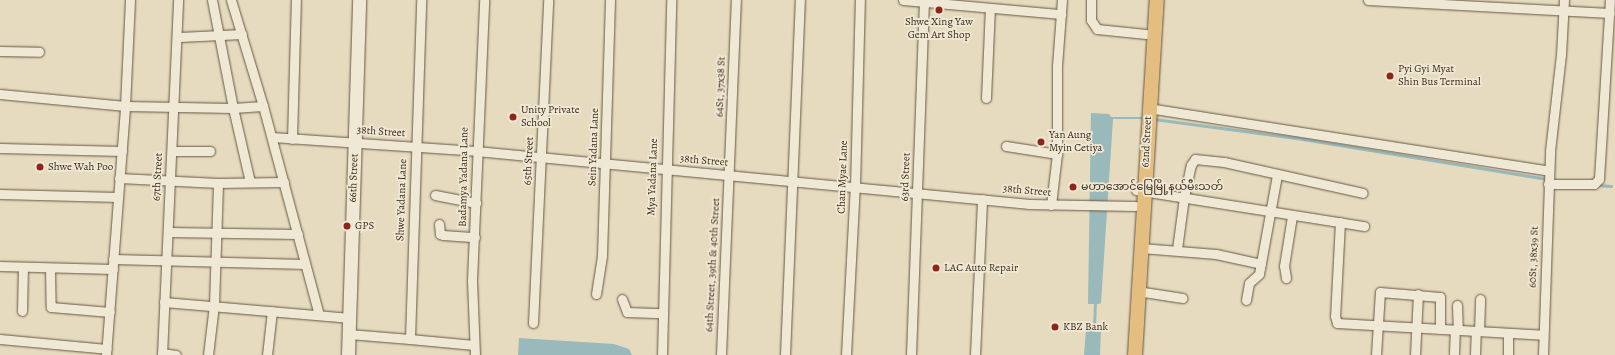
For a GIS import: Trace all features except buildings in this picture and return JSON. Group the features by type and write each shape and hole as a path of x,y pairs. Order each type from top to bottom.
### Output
{"main road":[{"name":"62nd Street","path":"1145,115 1148,0"},
{"name":"62nd Street","path":"1135,355 1137,291 1141,248 1140,190 1145,115 1157,0"},
{"name":"62nd Street","path":"1126,355 1135,206 1140,190"}],"street":[{"path":"0,339 106,352 122,151 130,0"},
{"name":"67th Street","path":"162,354 178,37 178,0"},
{"path":"212,0 217,35 250,182"},
{"path":"231,0 264,106 318,315"},
{"path":"292,139 296,0"},
{"name":"66th Street","path":"348,355 359,0"},
{"name":"Shwe Yadana Lane","path":"410,339 421,0"},
{"name":"Badamya Yadana Lane","path":"475,355 472,312 476,203 476,151 484,0"},
{"name":"65th Street","path":"533,323 548,0"},
{"name":"Sein Yadana Lane","path":"596,294 602,255 610,0"},
{"name":"Mya Yadana Lane","path":"662,355 665,170 671,0"},
{"name":"64St, 37x38 St","path":"729,175 736,0"},
{"path":"785,355 800,0"},
{"name":"Chan Myae Lane","path":"846,355 855,186 860,0"},
{"path":"903,0 1061,14"},
{"path":"1051,205 1057,154 1057,66 1062,0"},
{"path":"1091,0 1091,20 1097,29 1146,34"},
{"path":"1368,0 1610,13"},
{"name":"60St, 38x39 St","path":"1543,355 1550,151 1561,55 1564,0"},
{"path":"1145,115 1594,184 1599,179 1610,0"},
{"name":"63rd Street","path":"911,355 924,1"},
{"path":"986,98 990,8"},
{"path":"178,37 242,34"},
{"path":"0,51 39,52"},
{"path":"0,94 125,106 174,108 233,108 264,106"},
{"name":"38th Street","path":"272,138 355,142 476,151 665,170 917,191 982,199 1051,205 1135,206"},
{"path":"1006,146 1057,154"},
{"path":"0,148 122,151"},
{"path":"172,151 210,151"},
{"path":"1177,249 1184,197 1191,165 1195,159 1363,193"},
{"name":"64th Street, 39th & 40th Street","path":"721,355 729,175"},
{"path":"1246,300 1249,283 1258,275 1277,175"},
{"path":"119,178 218,183 284,182"},
{"path":"208,355 214,305 218,183"},
{"path":"1140,190 1292,216 1364,226"},
{"path":"0,194 118,197"},
{"path":"435,195 476,203"},
{"path":"976,355 982,199"},
{"path":"1286,278 1284,266 1292,216"},
{"path":"1340,222 1336,320 1343,325 1543,335"},
{"path":"439,224 440,234 475,237"},
{"path":"168,232 217,234 298,234"},
{"path":"1141,248 1177,249 1260,264"},
{"path":"114,259 305,264"},
{"path":"0,266 113,269"},
{"path":"22,311 23,267"},
{"path":"50,268 51,307 110,312"},
{"path":"1137,291 1182,298"},
{"path":"1376,355 1379,327 1380,292 1440,297 1440,329"},
{"path":"1415,355 1418,294"},
{"path":"622,299 627,312 662,313"},
{"path":"1475,355 1480,299"},
{"path":"164,302 214,305 350,318"},
{"path":"1454,354 1457,305"},
{"path":"267,355 272,311"},
{"path":"1508,333 1508,355"},
{"path":"349,334 474,345"},
{"path":"162,354 176,355"}],"water":[{"path":"1091,113 1109,114 1113,119 1101,303 1099,304 1088,304"},
{"path":"1089,327 1101,329 1100,355 1084,355 1086,330"},
{"path":"519,338 614,344 629,349 632,355 518,355"}],"waterway":[{"path":"1108,118 1145,118"},
{"path":"1154,119 1303,139 1546,179"},
{"path":"1597,185 1611,186"},
{"path":"1094,329 1095,302"}],"place":[{"name":"Shwe Xing Yaw Gem Art Shop","path":"939,10"},
{"name":"Pyi Gyi Myat Shin Bus Terminal","path":"1390,76"},
{"name":"Unity Private School","path":"513,117"},
{"name":"Yan Aung Myin Cetiya","path":"1041,142"},
{"name":"Shwe Wah Poo","path":"40,167"},
{"name":"မဟာအောင်မြေမြို့နယ်မီးသတ်","path":"1073,187"},
{"name":"GPS","path":"347,226"},
{"name":"LAC Auto Repair","path":"936,268"},
{"name":"KBZ Bank","path":"1055,327"}]}
